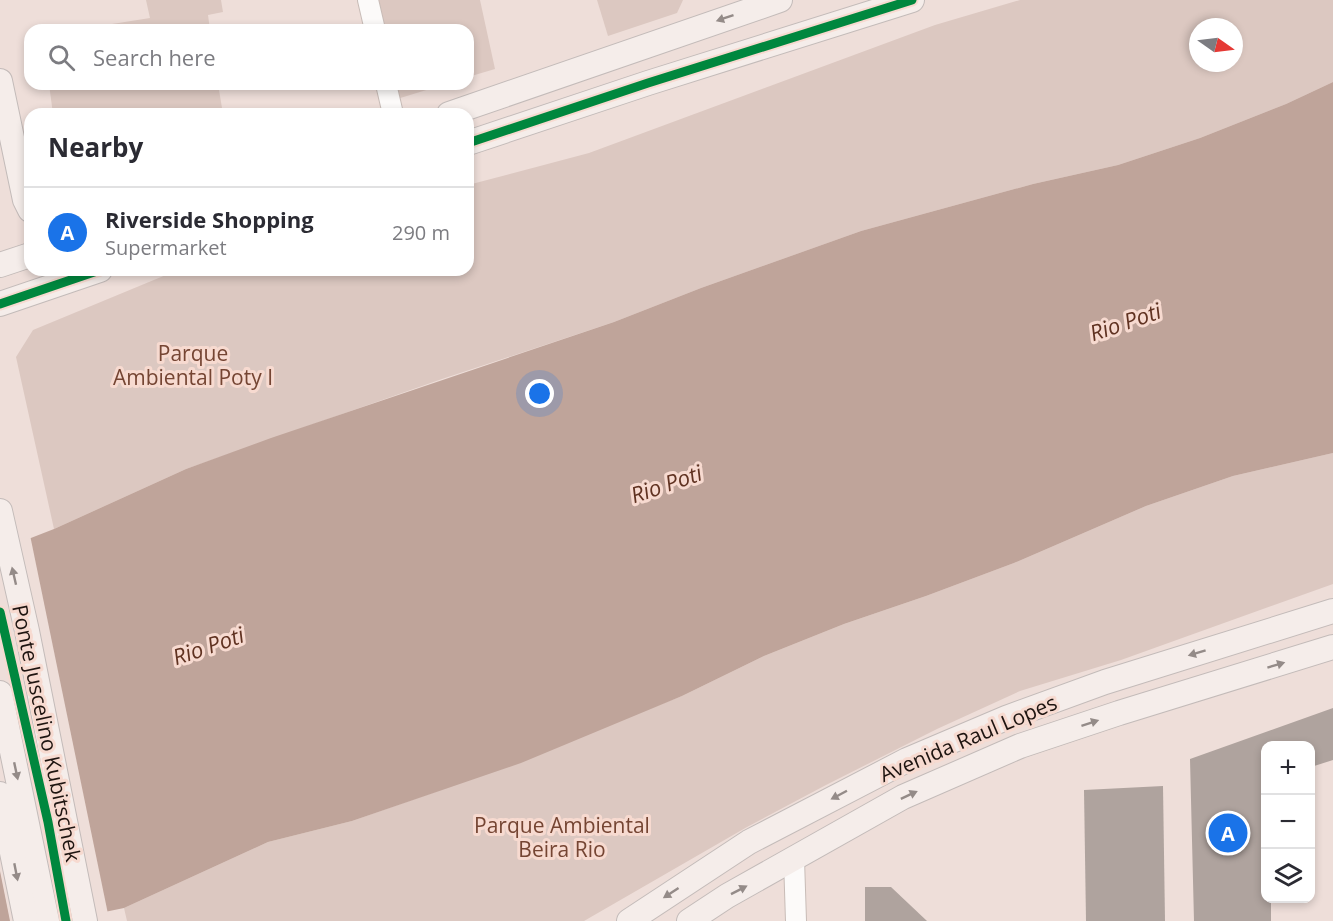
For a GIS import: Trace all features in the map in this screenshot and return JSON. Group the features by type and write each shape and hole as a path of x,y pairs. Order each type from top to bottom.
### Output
{"main road":[{"path":"466,108 780,0"},
{"path":"474,141 570,108 912,0"},
{"path":"558,75 570,108"},
{"path":"0,81 7,150 24,197"},
{"path":"522,88 534,120"},
{"path":"0,265 24,257"},
{"path":"0,304 82,276"},
{"name":"Ponte Juscelino Kubitschek","path":"0,511 85,921"},
{"name":"Avenida Raul Lopes","path":"629,921 749,842 907,760 1006,718 1105,682 1333,611"},
{"name":"Avenida Raul Lopes","path":"689,921 727,896 903,797 1020,746 1333,647"},
{"name":"Ponte Juscelino Kubitschek","path":"0,693 47,921"},
{"path":"0,794 26,921"}],"street":[{"path":"368,0 374,24"},
{"path":"388,90 392,108"},
{"path":"794,859 796,921"}],"green space":[{"path":"146,0 221,0 223,12 208,15 209,24 112,24 150,18"},
{"path":"375,0 480,0 495,69 474,75 474,24 381,24"},
{"path":"597,0 683,0 677,13 608,36"},
{"name":"Parque Ambiental Poty I","path":"1020,0 1333,0 1333,82 1286,104 1200,138 1118,165 1033,184 861,231 701,288 614,322 442,379 186,469 54,529 16,357 33,330 164,276 474,276 474,183 589,153 935,25"},
{"path":"50,90 219,90 222,108 52,108"},
{"path":"395,90 426,90 397,99"},
{"name":"Parque Ambiental Beira Rio","path":"1333,453 1333,584 1121,660 1020,691 937,729 826,785 747,827 584,921 127,921 124,908 268,842 352,821 435,792 682,696 764,656 844,624 1014,563 1146,506 1233,476"}],"water":[{"name":"Rio Poti","path":"1333,82 1333,453 1233,476 1146,506 1014,563 844,624 764,656 682,696 521,763 352,821 268,842 124,908 61,921 0,921 0,550 54,529 186,469 271,438 614,322 701,288 861,231 1033,184 1118,165 1200,138 1286,104"}],"pier":[{"path":"30,535 108,914 75,921 10,921 0,871 0,546"}],"building":[{"path":"1333,708 1333,760 1315,766 1315,741 1261,741 1261,903 1271,903 1271,921 1194,921 1190,759"},
{"path":"1163,786 1165,921 1086,921 1084,790"},
{"path":"865,887 891,887 927,921 865,921"}],"cycle path":[{"path":"474,141 648,83 912,0"},
{"path":"0,304 82,276"},
{"path":"0,612 48,822 66,921"}],"place":[{"name":"Riverside Shopping","path":"1228,833"}]}
